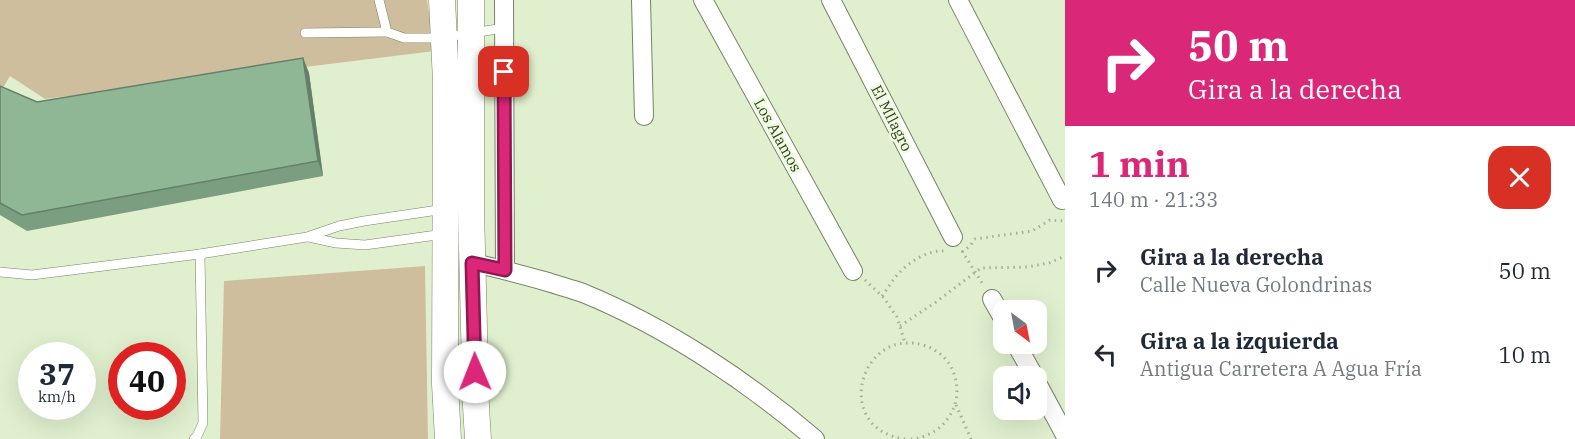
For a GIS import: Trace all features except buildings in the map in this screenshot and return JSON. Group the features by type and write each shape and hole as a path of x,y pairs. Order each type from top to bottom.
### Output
{"street":[{"path":"442,0 459,220 472,263 478,439"},
{"path":"448,439 445,384 459,220 471,34 471,0"},
{"path":"504,0 505,270"},
{"path":"641,0 644,116"},
{"name":"Los Alamos","path":"703,0 854,271"},
{"name":"El MIlagro","path":"831,0 955,249"},
{"path":"958,0 1062,200"},
{"path":"472,263 581,292 623,311 726,370 784,412 815,439"},
{"path":"1047,401 1065,435"}],"lane":[{"path":"379,0 387,32"},
{"path":"305,33 387,32 404,38 444,37 504,28"},
{"path":"0,273 32,275 200,254 307,237 348,224 459,220"},
{"path":"307,237 336,243 365,245 459,220"},
{"path":"194,439 203,423 200,254"}],"path":[{"path":"882,296 900,271 914,261 936,251 970,246 975,239 1032,231 1050,220 1065,221"},
{"path":"955,249 975,272 992,299"},
{"path":"900,326 981,268 1027,267 1049,263 1065,256"},
{"path":"854,271 882,296 897,317 905,343"},
{"path":"905,439 891,436 877,428 867,415 861,400 861,384 866,369 876,356 890,347 905,343 932,348 942,355 951,366 958,392 956,405 942,426 932,434 911,439"},
{"path":"956,405 971,439"}],"shaded area":[{"path":"0,0 427,0 435,51 45,99 10,76 0,93"},
{"path":"425,266 428,439 220,439 224,281"}],"route":[{"path":"475,372 472,263 505,270 504,72"}]}
